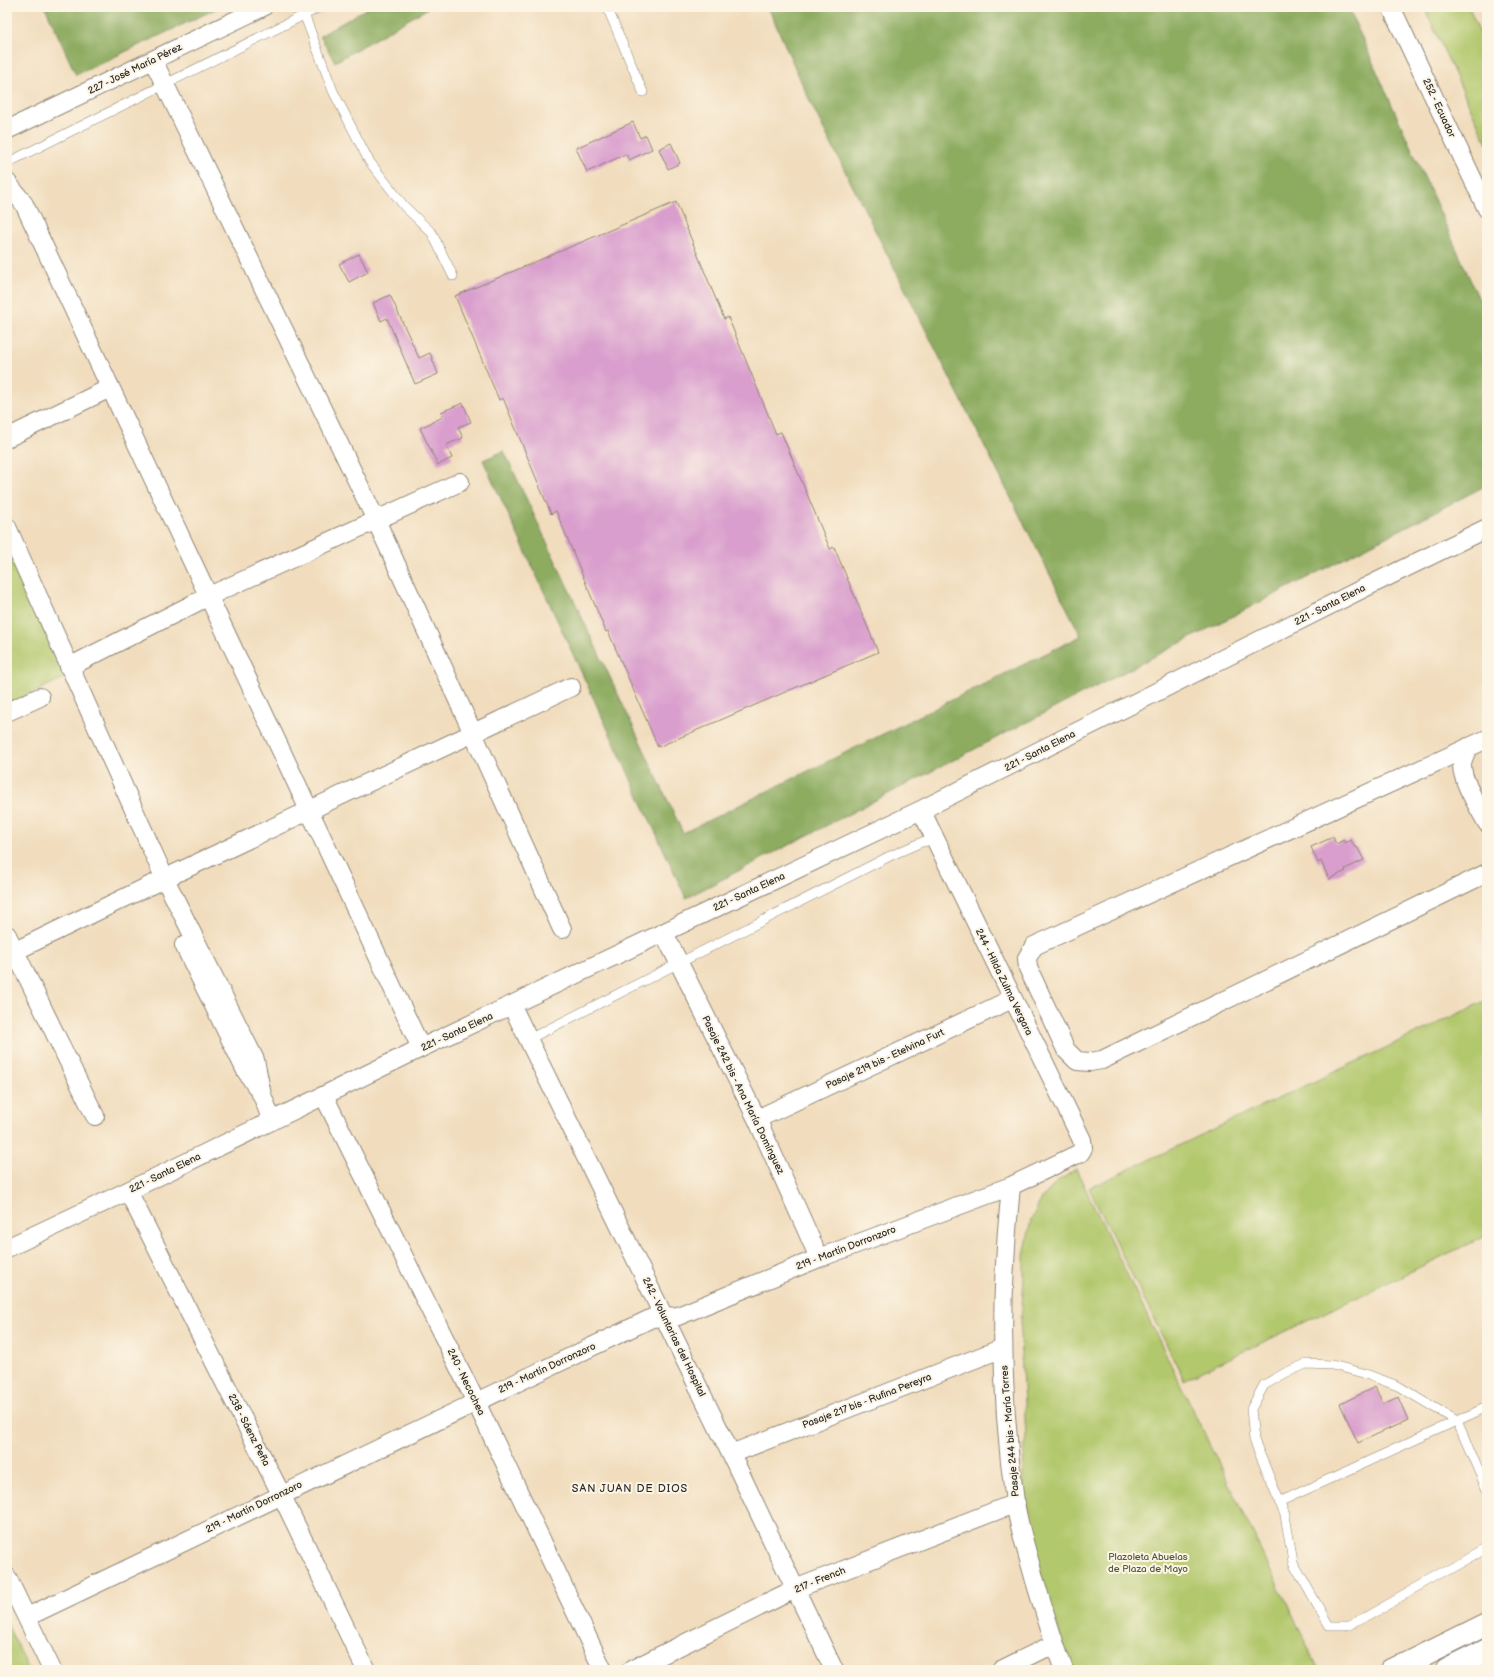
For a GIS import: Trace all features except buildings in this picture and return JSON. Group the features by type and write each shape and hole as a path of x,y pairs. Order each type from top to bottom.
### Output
{"street":[{"name":"227 - José María Pérez","path":"7,130 263,7"},
{"name":"252 - Ecuador","path":"1391,7 1487,209"},
{"path":"153,60 376,520 472,734 562,929"},
{"path":"7,182 24,204 421,1048"},
{"path":"7,438 110,388"},
{"path":"69,667 209,596 460,482"},
{"path":"7,527 69,667 159,881 255,1060 262,1095 272,1121"},
{"name":"221 - Santa Elena","path":"7,1248 128,1191 421,1048 921,810 1487,528"},
{"path":"11,953 159,881 571,687"},
{"path":"7,712 40,697"},
{"path":"1487,739 1034,946 1027,958 1028,968 1066,1050 1077,1061 1090,1062 1102,1060 1487,873"},
{"path":"1468,747 1462,765 1464,774 1487,823"},
{"name":"244 - Hilda Zulma Vergara","path":"921,810 936,838 1012,999 1082,1140 1083,1148 1080,1153"},
{"name":"Pasaje 242 bis - Ana María Domínguez","path":"664,933 757,1119 819,1258"},
{"path":"7,935 11,953 95,1116"},
{"name":"Pasaje 219 bis - Etelvina Furt","path":"757,1119 1012,999"},
{"name":"242 - Voluntarias del Hospital","path":"512,1006 731,1454 834,1670"},
{"name":"240 - Necochea","path":"324,1096 476,1402 603,1670"},
{"name":"219 - Martín Dorronzoro","path":"26,1617 652,1318 678,1316 819,1258 1011,1186 1080,1153"},
{"name":"Pasaje 244 bis - María Torres","path":"1011,1186 1005,1269 1003,1348 1010,1454 1016,1503 1029,1558 1054,1644 1064,1670"},
{"name":"238 - Sáenz Peña","path":"128,1191 281,1494 366,1670"},
{"name":"Pasaje 217 bis - Rufina Pereyra","path":"731,1454 1003,1348"},
{"name":"217 - French","path":"631,1670 795,1589 1016,1503"},
{"path":"7,1577 52,1670"},
{"path":"1394,1670 1487,1624"},
{"path":"1001,1670 1054,1644"},
{"path":"1447,1670 1487,1650"}],"lane":[{"path":"7,163 320,7"},
{"path":"608,7 643,92"},
{"path":"304,14 333,92 369,161 404,206 432,233 453,276"},
{"path":"529,1039 890,856 922,842 936,838"},
{"path":"1487,1490 1457,1421 1398,1386 1363,1372 1332,1365 1306,1364 1285,1373 1264,1385 1251,1409 1254,1440 1285,1515 1293,1562 1329,1626 1349,1626 1487,1548"},
{"path":"1279,1502 1487,1407"}],"green space":[{"path":"45,7 220,7 76,75"},
{"path":"369,7 430,7 335,62 320,36"},
{"path":"768,7 1348,7 1487,317 1487,485 686,898 483,460 504,451 683,833 1081,636 813,108"},
{"path":"1424,7 1469,7 1487,51 1487,144"},
{"path":"7,553 66,677 7,705"},
{"path":"1487,1000 1487,1235 1184,1380 1089,1188"},
{"name":"Plazoleta Abuelas de Plaza de Mayo","path":"1076,1169 1319,1670 1072,1670 1044,1588 1032,1538 1022,1479 1026,1436 1020,1337 1024,1256 1031,1220 1042,1198 1057,1182"},
{"path":"7,1624 29,1670 7,1670"}],"district":[{"name":"SAN JUAN DE DIOS","path":"630,1488"}]}
